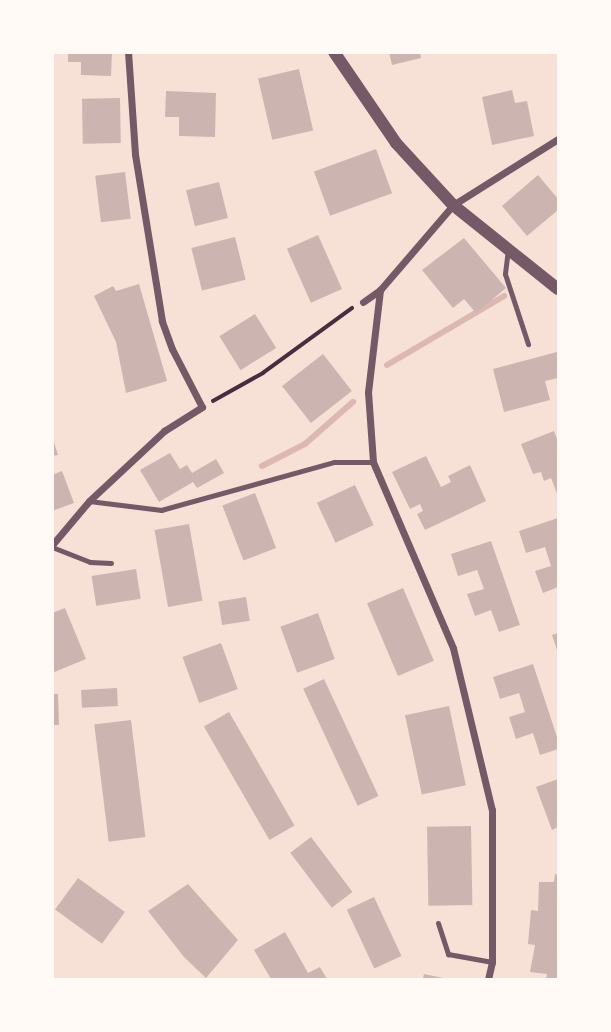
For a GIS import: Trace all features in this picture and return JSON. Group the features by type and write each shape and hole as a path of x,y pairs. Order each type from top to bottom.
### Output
{"street":[{"path":"52,546 89,501 164,431 202,407 172,349 162,321 135,154 128,52"},
{"path":"334,52 396,143 453,205 558,289"},
{"path":"363,302 380,290 453,205 558,138"},
{"path":"380,290 368,392 373,463 453,648 486,783 492,810 492,962 488,979"}],"lane":[{"path":"508,249 505,274 528,344"},
{"path":"89,501 161,510 334,462 373,463"},
{"path":"52,546 90,562 111,563"},
{"path":"438,923 448,954 492,962"}],"path":[{"path":"202,407 262,373 337,317"}],"building":[{"path":"68,52 112,52 111,76 81,75 81,62 68,62"},
{"path":"389,52 420,52 421,58 392,65"},
{"path":"299,69 313,130 272,140 258,78"},
{"path":"512,90 515,103 527,101 534,136 492,145 482,97"},
{"path":"166,91 216,93 215,137 179,136 179,117 165,117"},
{"path":"120,98 121,143 83,144 82,99"},
{"path":"376,149 392,193 330,216 314,172"},
{"path":"125,172 131,219 101,222 95,176"},
{"path":"538,175 558,199 558,210 527,236 502,206"},
{"path":"219,182 228,218 195,226 186,190"},
{"path":"318,235 342,289 311,303 287,249"},
{"path":"235,237 246,280 202,291 191,248"},
{"path":"464,238 506,288 476,313 464,299 453,308 422,270"},
{"path":"139,284 167,381 126,393 116,342 94,296 113,286 116,291"},
{"path":"255,314 276,348 241,370 219,336"},
{"path":"557,352 558,378 545,381 550,400 504,412 493,369"},
{"path":"323,354 352,391 311,423 282,386"},
{"path":"554,431 558,442 558,496 551,478 544,481 541,472 533,474 521,444"},
{"path":"52,440 58,455 52,456"},
{"path":"170,453 180,469 187,465 192,473 216,459 224,473 197,488 193,482 159,502 140,470"},
{"path":"426,456 441,487 451,482 448,476 470,465 486,501 425,530 417,514 423,511 420,504 410,509 392,472"},
{"path":"62,471 74,503 52,511 52,475"},
{"path":"355,485 374,525 336,543 317,503"},
{"path":"255,493 276,548 243,561 222,506"},
{"path":"558,518 558,587 543,593 535,571 551,566 545,547 526,553 519,531"},
{"path":"189,524 203,601 168,607 155,530"},
{"path":"491,541 520,625 499,632 491,610 475,616 467,594 484,589 477,570 458,576 451,554"},
{"path":"136,569 141,599 96,606 92,576"},
{"path":"403,588 434,661 398,676 367,603"},
{"path":"246,597 250,621 222,625 218,601"},
{"path":"65,608 86,659 52,673 52,613"},
{"path":"318,613 335,659 297,673 280,627"},
{"path":"558,633 558,653 552,635"},
{"path":"221,643 238,689 199,703 182,657"},
{"path":"533,664 558,740 558,749 540,755 533,733 516,739 509,717 525,712 519,693 500,699 493,677"},
{"path":"324,679 379,796 358,806 303,689"},
{"path":"117,688 118,706 82,708 81,690"},
{"path":"52,694 58,694 59,725 52,725"},
{"path":"449,706 466,785 422,795 405,715"},
{"path":"229,712 294,825 269,840 204,726"},
{"path":"131,720 145,837 109,842 94,725"},
{"path":"558,779 558,827 552,830 536,787"},
{"path":"471,826 472,905 428,906 427,827"},
{"path":"311,837 353,892 332,908 290,853"},
{"path":"555,874 558,875 558,979 546,979 547,974 530,972 535,945 528,944 531,910 538,911 539,882 554,882"},
{"path":"78,878 125,912 102,944 55,910"},
{"path":"188,884 238,940 206,978 184,957 148,911"},
{"path":"374,897 401,956 374,969 347,910"},
{"path":"285,932 308,973 320,967 327,979 271,979 254,950"},
{"path":"424,974 443,978 443,979 423,979"}],"waterway":[{"path":"387,365 504,296"},
{"path":"262,466 305,444 353,402"}]}
